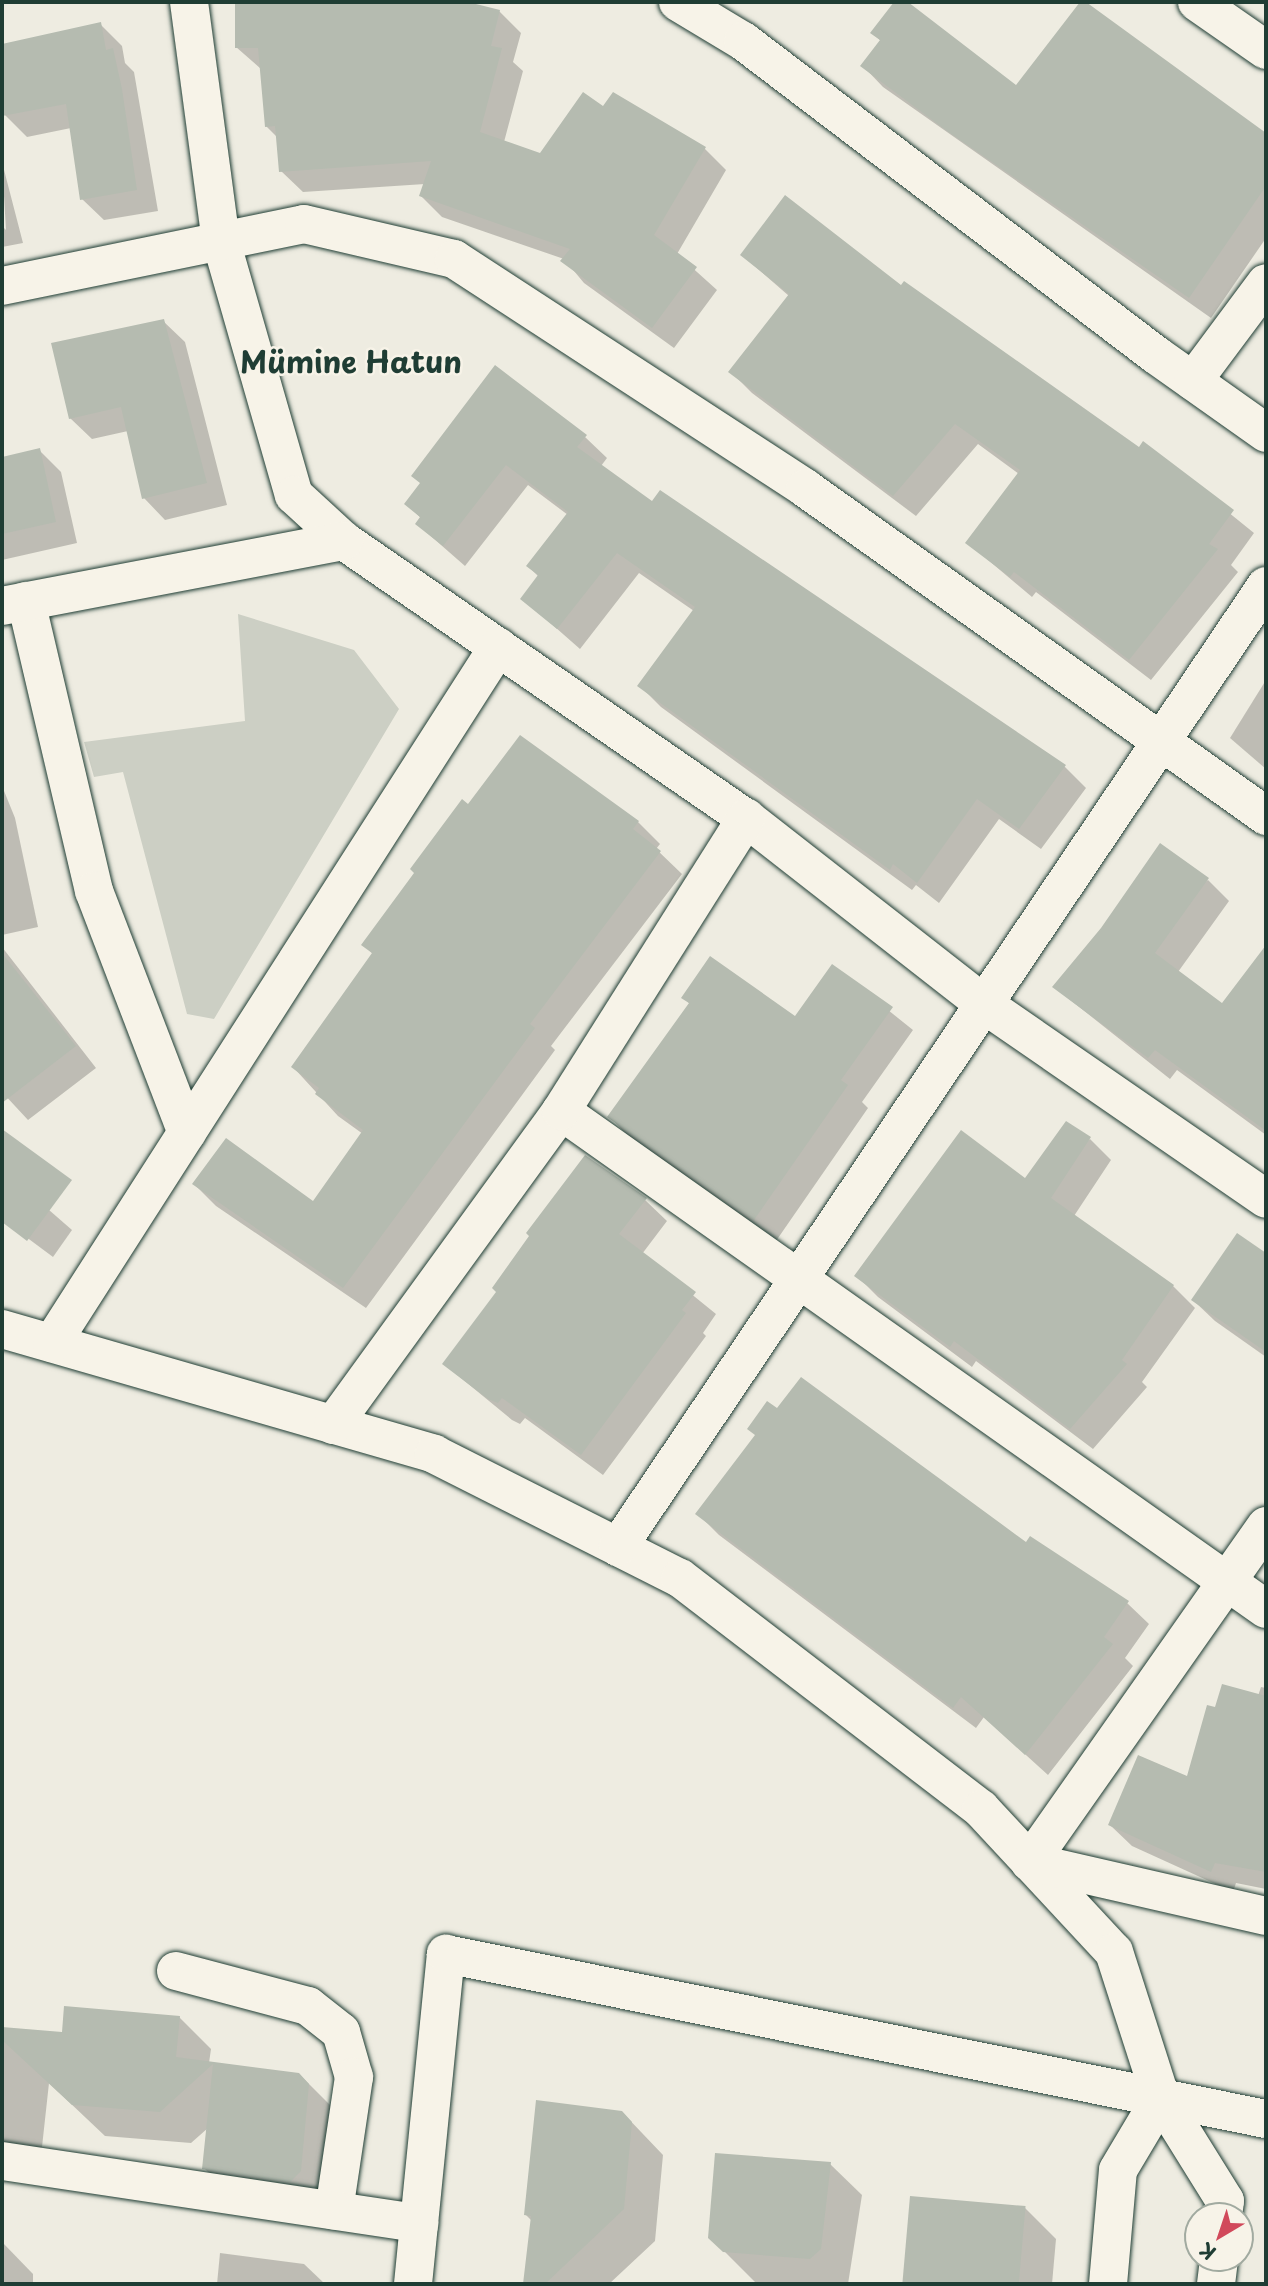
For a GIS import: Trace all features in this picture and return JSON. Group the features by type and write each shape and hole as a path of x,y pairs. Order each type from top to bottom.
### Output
{"street":[{"path":"188,2 221,241 294,495 344,541 746,818 985,1005 1266,1199"},
{"path":"678,2 725,13 1193,381 1266,433"},
{"path":"1197,2 1266,50"},
{"path":"2,286 304,224 454,259 804,488 1266,816"},
{"path":"1193,381 1266,282"},
{"path":"187,1133 94,891 14,603 344,541"},
{"path":"618,1547 1163,743 1266,586"},
{"path":"52,1343 498,647"},
{"path":"333,1425 561,1111 746,818"},
{"path":"561,1111 797,1282 1266,1609"},
{"path":"2,1328 434,1454 680,1578 981,1809 1114,1952 1161,2098 1225,2202"},
{"path":"1030,1861 1229,1583 1266,1526"},
{"path":"1030,1861 1266,1916"},
{"path":"414,2284 446,1954 1266,2119"},
{"path":"176,1971 308,2006 341,2032 349,2045 354,2077 334,2211"},
{"path":"1108,2284 1118,2170 1161,2098"},
{"path":"2,2161 419,2223"}],"shaded area":[{"path":"238,614 354,650 399,709 214,1019 187,1014 123,772 94,777 84,742 245,721"}],"building":[{"path":"235,2 468,2 500,10 491,46 502,48 480,132 540,153 583,92 603,106 613,92 706,147 654,235 697,267 652,328 560,261 570,249 419,196 431,161 279,172 275,126 265,127 258,48 235,48"},
{"path":"894,2 908,2 1016,85 1080,2 1086,2 1266,133 1266,186 1189,298 947,131 860,66 880,40 870,33"},
{"path":"101,22 106,50 113,48 122,89 137,190 80,200 66,104 2,116 2,44"},
{"path":"785,195 901,285 904,281 1139,447 1143,441 1234,510 1209,544 1218,549 1129,660 1014,572 1010,577 965,543 1020,470 955,424 893,496 728,372 789,294 740,255"},
{"path":"164,319 207,483 142,499 121,407 69,419 51,343"},
{"path":"495,365 587,435 577,447 652,501 660,490 1066,765 1019,829 977,799 917,883 893,864 890,870 637,686 695,607 617,553 557,629 520,599 538,575 526,566 568,512 506,465 443,546 415,524 420,517 404,504 420,483 411,476"},
{"path":"40,448 56,522 2,534 2,457"},
{"path":"520,735 639,821 633,829 661,851 530,1024 535,1028 343,1288 192,1184 226,1138 313,1201 363,1130 315,1094 319,1088 291,1067 372,953 361,945 414,873 410,869 462,799 468,804"},
{"path":"1160,843 1209,878 1155,953 1222,1003 1266,945 1266,1131 1155,1050 1148,1058 1052,987 1101,928"},
{"path":"2,953 76,1046 2,1103"},
{"path":"710,956 795,1016 832,964 893,1007 841,1080 848,1085 754,1220 607,1117 689,1003 681,998"},
{"path":"1066,1121 1091,1137 1051,1198 1174,1285 1122,1360 1127,1364 1070,1429 954,1341 950,1347 854,1276 961,1130 1025,1178"},
{"path":"2,1129 72,1180 27,1241 2,1222"},
{"path":"585,1155 647,1198 619,1234 696,1292 682,1310 686,1313 581,1455 502,1398 498,1403 488,1399 442,1364 496,1292 492,1288 529,1236 526,1233"},
{"path":"1237,1233 1266,1253 1266,1352 1191,1300"},
{"path":"801,1377 1026,1542 1030,1536 1129,1601 1104,1637 1113,1644 1025,1755 961,1697 953,1708 695,1514 755,1435 747,1429 767,1401 777,1408"},
{"path":"1222,1684 1266,1696 1266,1872 1215,1863 1211,1872 1108,1825 1138,1755 1187,1776 1207,1705 1215,1707"},
{"path":"64,2006 180,2016 176,2057 299,2073 309,2084 301,2171 290,2182 202,2169 213,2064 160,2112 72,2105 2,2040 2,2027 62,2032"},
{"path":"536,2100 622,2111 632,2122 624,2209 545,2284 523,2284 531,2216 524,2215"},
{"path":"715,2153 831,2162 821,2249 810,2259 723,2252 708,2238"},
{"path":"910,2196 1026,2206 1019,2284 902,2284"}],"district":[{"name":"Mümine Hatun","path":"351,361"}]}
